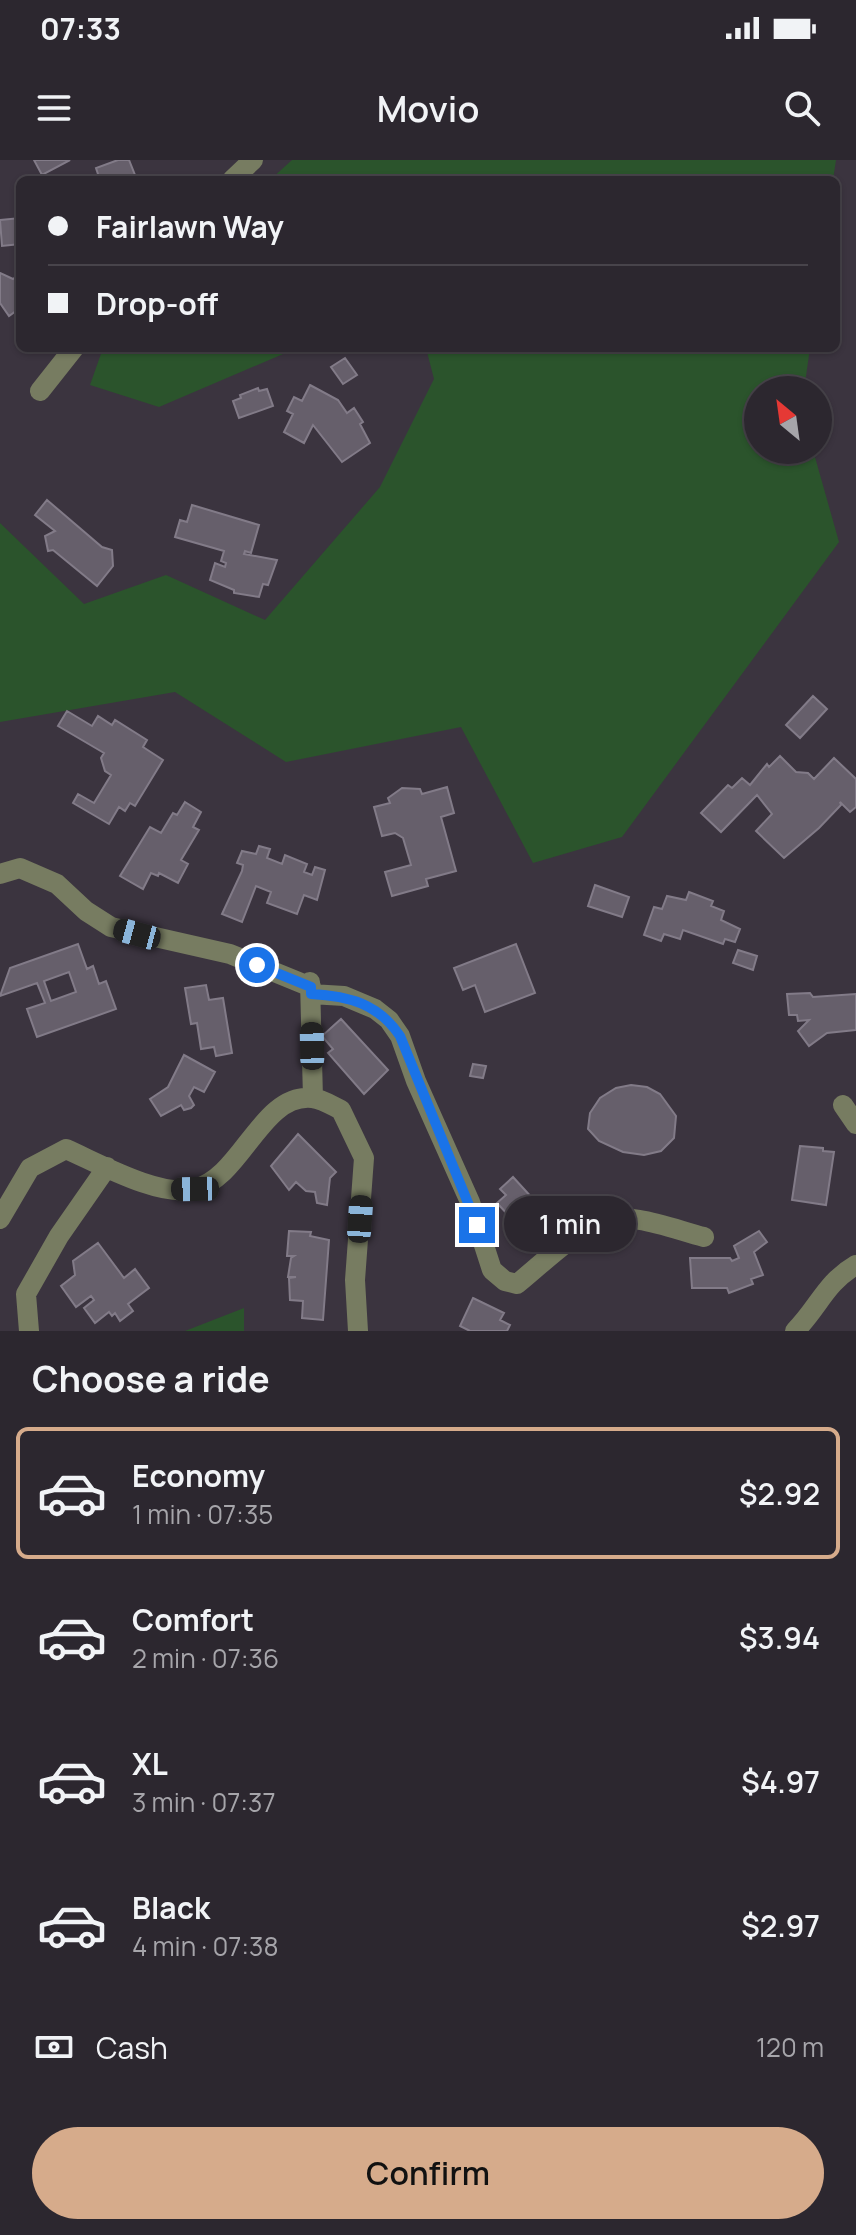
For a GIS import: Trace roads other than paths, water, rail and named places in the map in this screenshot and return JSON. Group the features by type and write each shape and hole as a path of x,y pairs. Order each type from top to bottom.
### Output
{"street":[{"path":"236,176 253,160"},
{"path":"40,391 71,352"},
{"path":"0,874 20,868 57,884 86,911 111,927 230,954 344,996 375,1009 389,1020 400,1036 416,1081 470,1202 492,1270 505,1281 517,1284 597,1223 619,1219 649,1222 704,1237"},
{"path":"311,985 313,1098"},
{"path":"0,1219 30,1168 66,1149 166,1190 195,1189 224,1172 255,1133 287,1101 313,1098 341,1110 364,1158 355,1280 358,1331"},
{"path":"843,1105 856,1124"},
{"path":"29,1331 26,1294 59,1236 107,1167"},
{"path":"795,1331 825,1290 840,1274 856,1265"}]}
